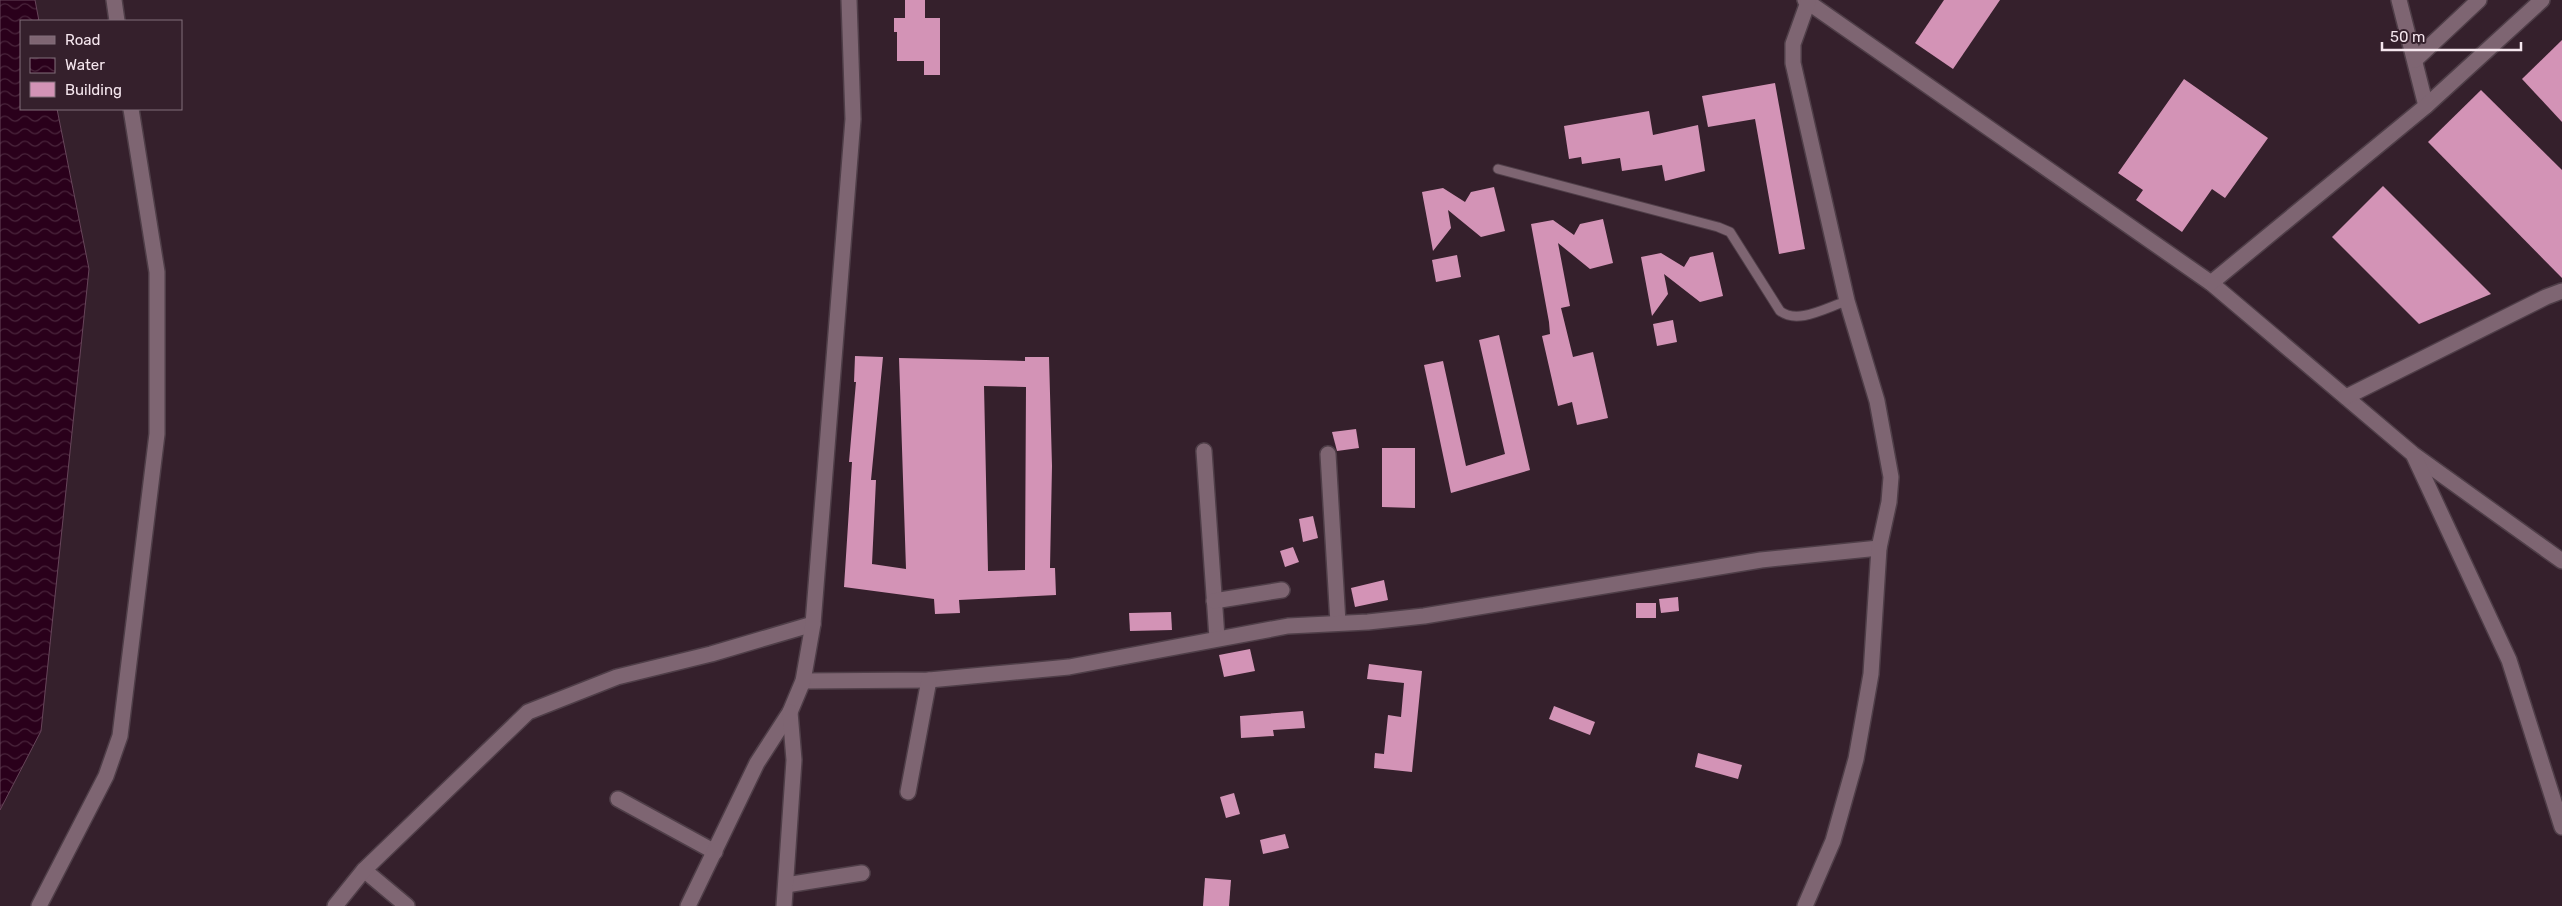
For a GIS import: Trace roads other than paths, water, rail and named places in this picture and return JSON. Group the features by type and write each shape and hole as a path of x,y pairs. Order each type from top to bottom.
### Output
{"street":[{"path":"114,0 117,20"},
{"path":"688,906 757,763 790,712 803,681 813,624 853,119 849,0"},
{"path":"2399,0 2426,106"},
{"path":"2415,60 2479,0"},
{"path":"2211,283 2426,106 2542,0"},
{"path":"1805,906 1833,841 1856,759 1871,674 1879,548 1890,502 1891,476 1888,451 1877,401 1847,301 1793,63 1793,44 1806,1 2211,283 2413,454 2562,562"},
{"path":"39,906 106,776 120,736 157,434 157,272 131,110"},
{"path":"2346,397 2562,291"},
{"path":"1204,451 1217,638"},
{"path":"1328,454 1338,623"},
{"path":"2413,454 2508,660 2562,827"},
{"path":"803,681 929,680 1069,666 1288,626 1424,616 1760,560 1879,548"},
{"path":"1214,601 1282,590"},
{"path":"335,906 364,870 528,712 617,677 711,654 813,624"},
{"path":"908,792 929,680"},
{"path":"784,906 794,760 790,712"},
{"path":"618,799 715,852"},
{"path":"364,870 407,906"},
{"path":"786,885 862,873"}],"lane":[{"path":"1498,169 1718,227 1730,232 1780,311 1787,316 1796,318 1847,301"}],"water":[{"path":"0,0 35,0 39,20 20,20 20,110 57,110 89,269 41,731 0,810"}]}
